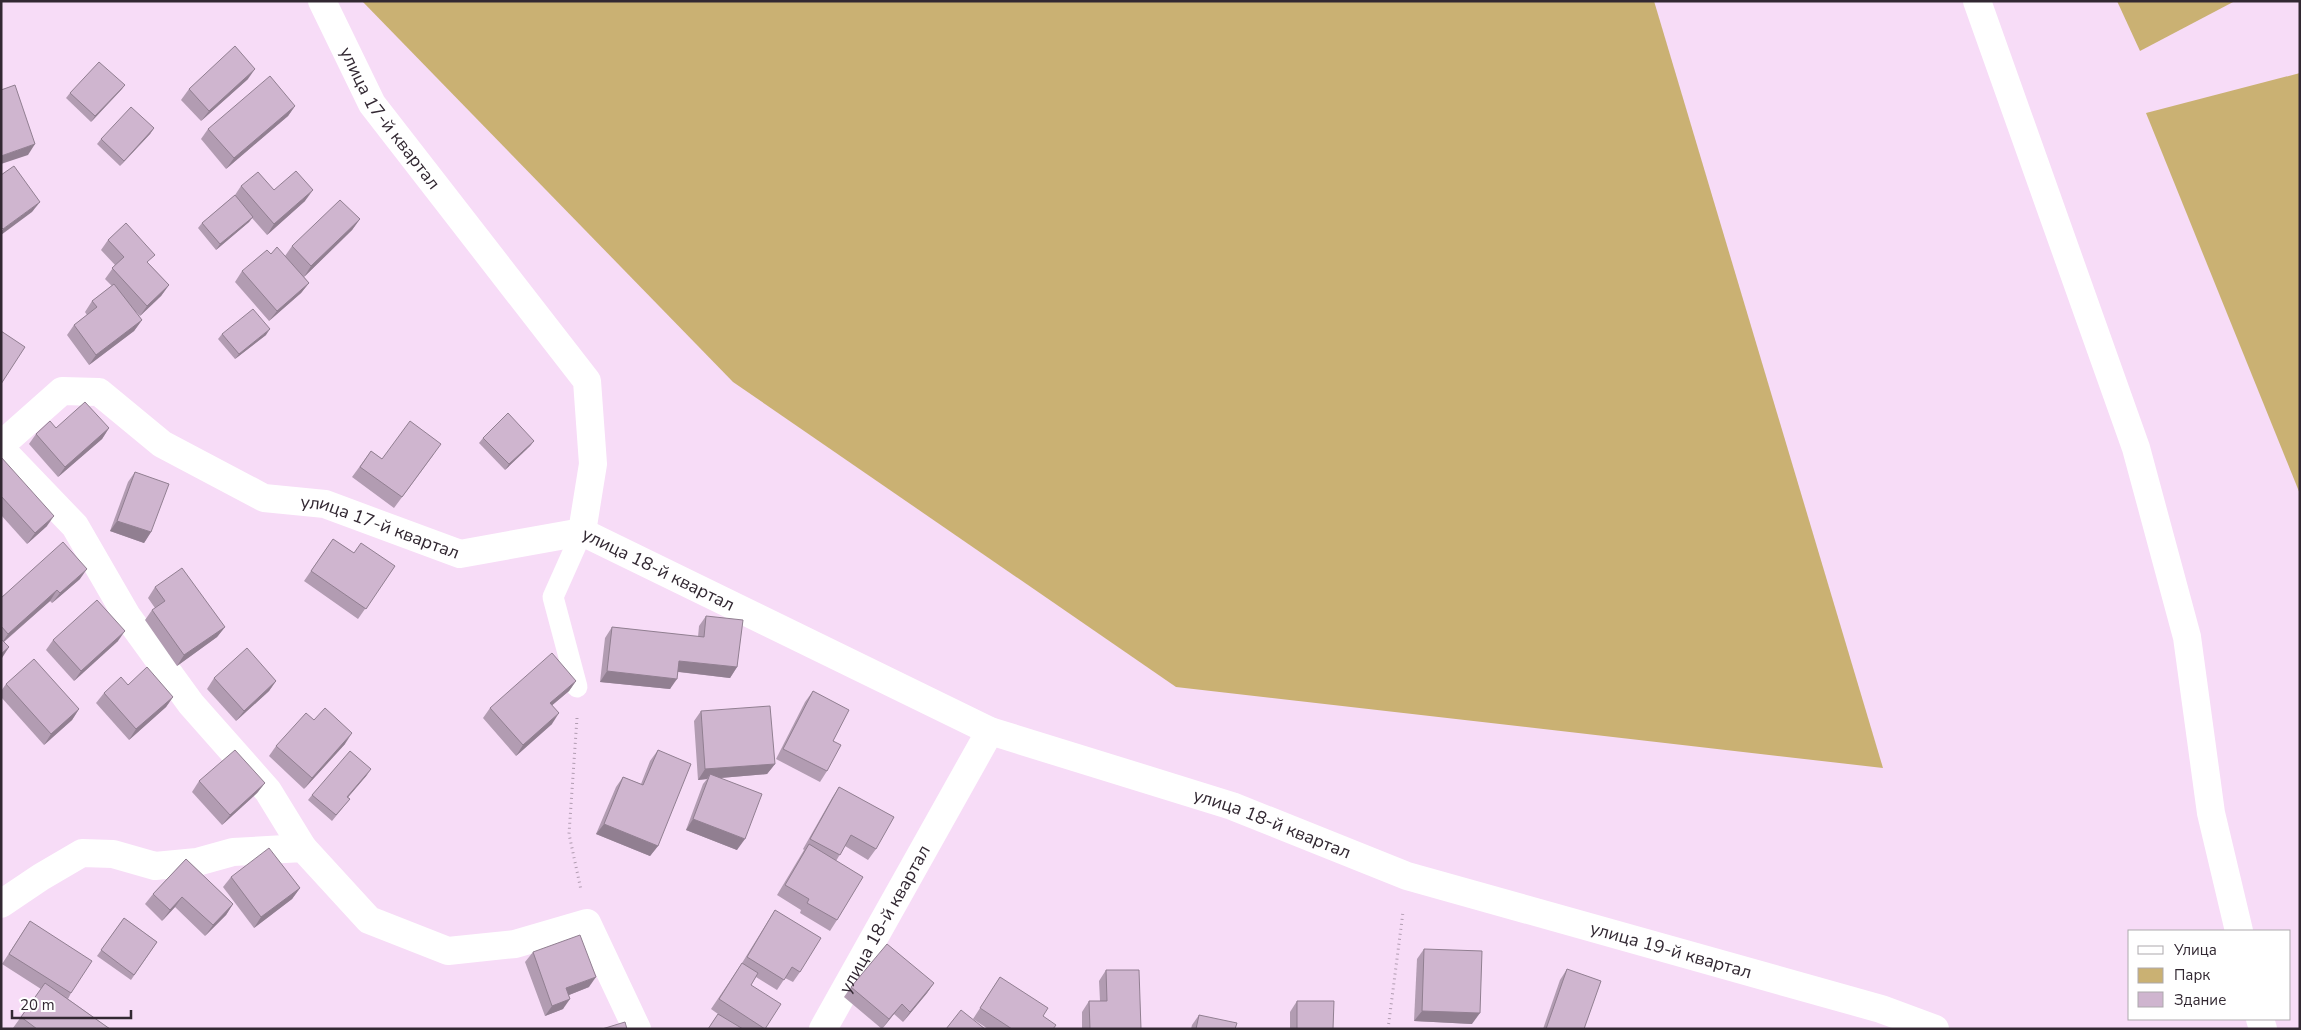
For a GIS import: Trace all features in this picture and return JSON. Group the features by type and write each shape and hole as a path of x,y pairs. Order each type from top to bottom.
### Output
{"street":[{"name":"улица 17-й квартал","path":"1,445 62,391 99,392 162,444 264,498 325,504 460,554 582,532 593,464 587,381 372,104 322,1"},
{"path":"1977,1 2136,448 2187,637 2211,813 2239,930"},
{"path":"1,449 75,526 133,624 191,704 268,791 303,848 369,920 448,952 515,944 587,923 637,1029"},
{"name":"улица 18-й квартал","path":"582,532 990,731 1232,806 1407,876"},
{"name":"улица 18-й квартал","path":"823,1029 990,731"},
{"path":"1,904 41,876 82,853 113,854 155,866 197,862 233,852 303,848"},
{"name":"улица 19-й квартал","path":"1407,876 1881,1009 1934,1029"}],"lane":[{"name":"улица 18-й квартал","path":"577,687 553,597 582,532"}],"path":[{"path":"577,687 576,746 569,834 587,923"},
{"path":"1388,1029 1407,876"}],"green space":[{"path":"362,1 1654,1 1883,768 1176,687 733,382"},
{"path":"2117,1 2235,1 2140,51"},
{"path":"2300,73 2300,494 2146,113"}],"building":[{"path":"235,46 255,69 209,111 189,89"},
{"path":"99,62 125,85 95,116 70,93"},
{"path":"270,76 295,106 234,158 208,129"},
{"path":"15,85 35,144 1,156 1,90"},
{"path":"131,107 154,128 124,161 101,139"},
{"path":"14,166 40,202 3,229 1,227 1,175"},
{"path":"296,171 313,190 274,224 241,186 258,172 274,190"},
{"path":"235,195 253,217 220,244 202,223"},
{"path":"340,200 360,219 311,266 292,246"},
{"path":"126,223 155,255 147,262 169,285 147,306 112,268 124,257 108,240"},
{"path":"277,247 309,283 277,311 242,271 267,250 271,254"},
{"path":"114,284 142,320 96,355 74,325 97,307 92,301"},
{"path":"253,309 270,329 239,354 222,334"},
{"path":"1,331 25,347 1,384"},
{"path":"85,402 109,428 65,467 36,434 50,421 56,428"},
{"path":"508,413 534,441 509,464 483,438"},
{"path":"410,421 441,444 402,497 360,467 371,451 382,459"},
{"path":"1,457 54,516 35,533 1,496"},
{"path":"135,472 169,484 151,532 117,521"},
{"path":"333,539 354,553 361,543 395,566 366,609 311,571"},
{"path":"63,542 87,569 60,593 57,590 8,634 1,626 1,598"},
{"path":"182,568 225,627 184,655 152,610 165,601 155,587"},
{"path":"97,600 125,631 81,671 53,640"},
{"path":"706,616 743,620 737,667 679,661 677,679 607,671 612,627 704,637"},
{"path":"1,639 9,647 1,654"},
{"path":"247,648 276,681 244,711 214,678"},
{"path":"552,653 576,681 550,703 559,713 523,745 490,708"},
{"path":"34,659 79,709 51,734 6,684"},
{"path":"147,667 173,697 136,729 104,693 121,677 128,685"},
{"path":"813,691 849,710 833,741 841,745 827,771 783,749"},
{"path":"770,706 775,764 705,769 701,711"},
{"path":"325,708 352,733 312,778 276,746 306,713 314,720"},
{"path":"235,750 265,783 230,815 199,781"},
{"path":"658,750 691,764 658,846 604,824 623,777 643,785"},
{"path":"350,751 371,769 347,797 350,799 336,815 312,795"},
{"path":"710,774 762,794 745,839 693,819"},
{"path":"839,787 894,817 876,849 851,835 840,855 810,839"},
{"path":"809,844 863,877 837,920 807,903 809,899 785,885"},
{"path":"269,848 300,888 261,917 231,877"},
{"path":"186,859 233,904 213,925 182,897 170,910 153,894"},
{"path":"775,910 821,938 800,972 792,967 784,980 747,957"},
{"path":"124,918 157,942 134,975 101,950"},
{"path":"30,921 92,961 71,993 9,954"},
{"path":"580,935 596,977 566,988 570,999 552,1006 533,952"},
{"path":"887,944 934,983 910,1012 902,1004 889,1019 851,987"},
{"path":"1424,949 1482,951 1480,1013 1422,1011"},
{"path":"742,963 758,973 751,985 781,1004 765,1029 719,999"},
{"path":"1567,969 1601,981 1584,1029 1546,1029"},
{"path":"1106,970 1139,970 1141,1029 1090,1029 1089,1001 1107,1001"},
{"path":"1000,977 1048,1008 1043,1016 1056,1025 1053,1029 1012,1029 980,1008"},
{"path":"45,983 110,1029 37,1029 21,1017"},
{"path":"1297,1001 1334,1001 1333,1029 1297,1029"},
{"path":"961,1010 985,1029 946,1029"},
{"path":"718,1014 743,1029 708,1029"},
{"path":"1199,1015 1237,1023 1235,1029 1196,1029"},
{"path":"625,1022 627,1029 602,1029"}]}
